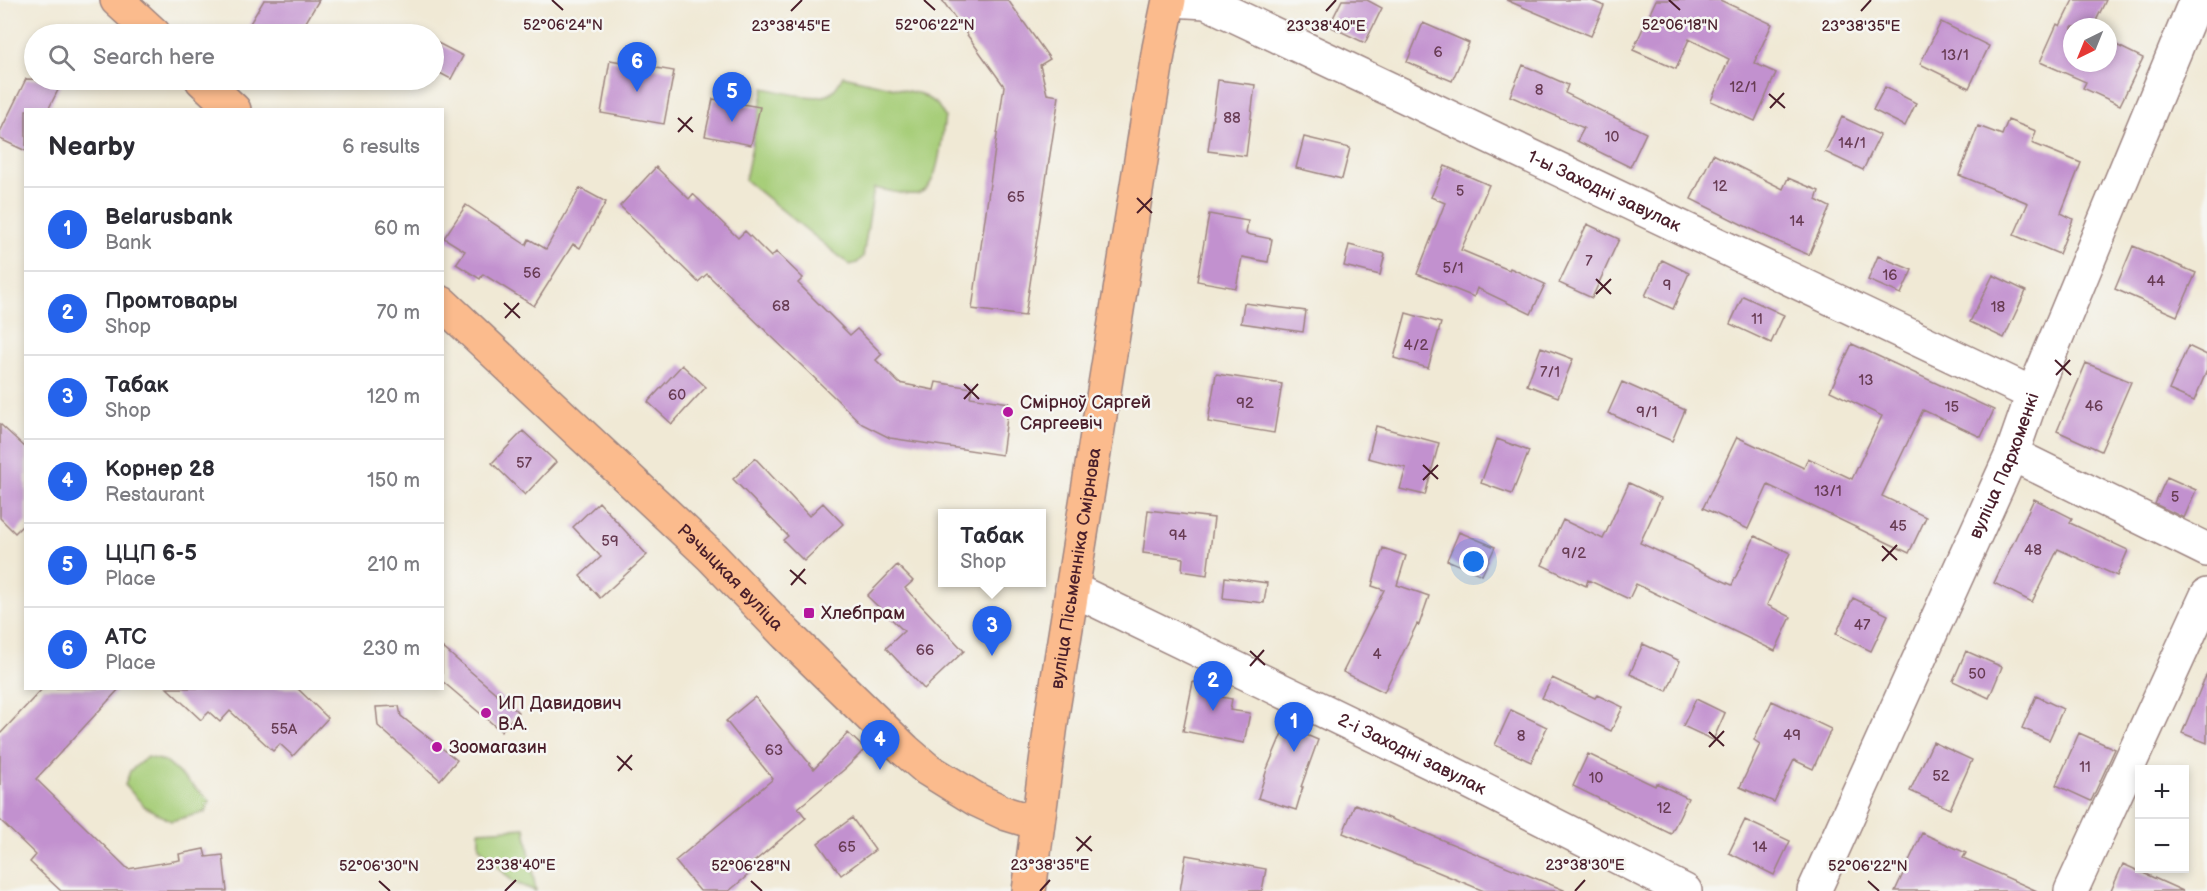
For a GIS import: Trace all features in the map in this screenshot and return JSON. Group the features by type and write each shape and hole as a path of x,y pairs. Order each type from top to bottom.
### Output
{"main road":[{"path":"117,0 143,24"},
{"name":"вуліца Пісьменніка Смірнова","path":"1029,891 1072,589 1159,48 1170,0"},
{"path":"213,90 232,108"},
{"name":"Рэчыцкая вуліца","path":"444,305 712,557 787,635 905,750 927,769 959,790 1007,814 1037,823"}],"street":[{"name":"1-ы Заходні завулак","path":"1170,0 1206,2 2033,394"},
{"name":"вуліца Пархоменкі","path":"1814,891 2012,454 2033,394 2196,0"},
{"path":"2012,454 2207,550"},
{"name":"2-і Заходні завулак","path":"1072,589 1430,762 1685,891"},
{"path":"2070,891 2207,595"}],"green space":[{"path":"843,76 921,94 937,104 945,117 938,162 931,183 917,194 902,194 874,188 863,257 857,263 850,265 745,180 764,88 821,97 837,87"},
{"path":"147,757 165,761 210,801 205,812 171,821 145,807 125,785 130,771"},
{"path":"525,828 536,891 513,882 479,847 479,831"}],"building":[{"path":"264,0 319,0 305,24 250,24"},
{"path":"942,0 1008,0 1050,59 1040,65 1047,94 1059,96 1025,316 972,309 1004,86"},
{"path":"1342,0 1367,0 1382,8 1365,43 1329,26"},
{"path":"1506,0 1590,0 1604,6 1591,36"},
{"path":"1656,0 1720,0 1772,24 1754,63 1776,73 1755,121 1711,101 1729,59 1689,39 1676,69 1633,50"},
{"path":"2073,0 2106,0 2097,18 2064,18"},
{"path":"2063,20 2063,72 2040,62 2057,24 2060,26"},
{"path":"1941,22 1989,46 1969,88 1920,64"},
{"path":"1423,23 1469,43 1452,81 1407,62"},
{"path":"2117,45 2143,58 2120,105 2083,88 2086,82 2063,72 2117,72"},
{"path":"444,46 463,56 451,79 444,75"},
{"path":"610,60 674,71 664,124 601,113"},
{"path":"1523,65 1568,85 1565,93 1646,133 1630,167 1577,141 1584,128 1510,96"},
{"path":"1218,80 1255,85 1246,156 1208,151"},
{"path":"24,83 24,90 58,90 49,108 24,108 24,150 0,139 0,132"},
{"path":"1885,87 1916,103 1905,126 1873,110"},
{"path":"713,99 760,107 751,145 705,136"},
{"path":"1842,117 1880,135 1863,170 1825,152"},
{"path":"2008,120 2036,131 2032,143 2081,163 2061,213 2073,219 2059,254 2014,235 2028,203 1959,175 1978,126 2002,135"},
{"path":"1304,137 1350,148 1342,179 1296,168"},
{"path":"1713,154 1783,189 1788,178 1819,191 1816,200 1830,207 1809,255 1691,199"},
{"path":"1445,166 1489,185 1461,250 1545,284 1531,314 1477,288 1474,297 1417,274 1445,203 1431,197"},
{"path":"656,167 689,199 693,194 738,238 745,231 771,257 776,252 803,278 798,283 850,335 857,329 882,354 876,360 899,383 934,390 936,382 972,388 970,397 1009,403 1002,455 890,438 862,424 707,274 698,282 620,206"},
{"path":"580,188 606,202 580,248 573,244 534,306 483,274 480,279 456,264 465,251 444,238 466,205 526,245 529,239 546,249"},
{"path":"1209,214 1248,221 1246,234 1272,239 1268,262 1242,257 1236,288 1197,281"},
{"path":"1587,224 1619,239 1592,298 1559,283"},
{"path":"1349,245 1385,254 1380,275 1344,266"},
{"path":"2133,246 2196,273 2177,316 2115,289"},
{"path":"1878,256 1912,270 1901,294 1868,280"},
{"path":"1662,260 1689,273 1673,309 1645,296"},
{"path":"1993,275 2026,291 2004,338 1970,322"},
{"path":"1743,296 1784,315 1771,343 1730,324"},
{"path":"1244,303 1306,311 1303,332 1241,323"},
{"path":"1406,313 1441,323 1428,368 1394,358"},
{"path":"1852,344 1994,410 1981,437 1923,410 1882,496 1926,517 1909,553 1768,485 1748,529 1703,508 1737,437 1804,468 1808,458 1852,479 1882,416 1830,391"},
{"path":"2188,346 2207,355 2207,370 2194,401 2169,390"},
{"path":"1541,347 1573,359 1558,397 1527,385"},
{"path":"2086,363 2131,382 2101,451 2057,431"},
{"path":"682,365 706,387 672,424 648,402"},
{"path":"1216,374 1282,384 1274,433 1208,422"},
{"path":"1622,382 1685,410 1672,441 1608,413"},
{"path":"0,424 24,446 24,524 15,533 0,518"},
{"path":"1376,426 1439,443 1425,495 1400,489 1406,468 1368,458"},
{"path":"523,431 556,462 525,495 492,463"},
{"path":"1497,439 1529,451 1512,494 1481,483"},
{"path":"755,458 809,516 823,503 843,524 804,561 783,540 788,536 733,479"},
{"path":"2167,477 2196,490 2184,518 2155,504"},
{"path":"1629,483 1661,498 1640,543 1732,585 1755,536 1790,553 1767,605 1791,617 1775,651 1636,584 1629,599 1588,580 1586,586 1542,565 1563,520 1603,539"},
{"path":"2034,499 2072,518 2070,523 2128,550 2117,576 2058,549 2032,602 1994,583"},
{"path":"599,502 647,555 600,598 580,576 601,557 573,527"},
{"path":"1148,510 1214,518 1207,575 1182,571 1183,558 1143,553"},
{"path":"1459,532 1495,547 1482,575 1447,560"},
{"path":"1383,548 1406,556 1397,585 1429,596 1419,625 1417,624 1384,692 1343,672 1384,590 1372,586"},
{"path":"897,565 913,581 905,588 964,651 924,689 886,648 904,631 867,596"},
{"path":"1225,577 1267,583 1264,603 1223,598"},
{"path":"1853,598 1888,615 1871,651 1836,634"},
{"path":"1643,644 1680,661 1667,691 1630,674"},
{"path":"444,649 518,712 501,731 444,683"},
{"path":"1966,651 2002,667 1989,698 1953,681"},
{"path":"2207,673 2207,743 2182,733"},
{"path":"1552,678 1595,698 1597,695 1623,707 1611,731 1542,698"},
{"path":"1193,682 1218,687 1216,696 1232,699 1230,710 1250,713 1244,743 1183,731"},
{"path":"41,690 118,690 36,779 128,869 180,860 179,854 204,849 206,857 223,855 227,891 61,891 30,862 36,855 0,820 0,734"},
{"path":"169,690 299,690 328,718 293,756 280,744 273,751 230,711 220,722 209,712 201,720"},
{"path":"2036,696 2063,709 2049,740 2022,728"},
{"path":"755,697 814,769 848,733 865,749 798,808 806,818 749,866 753,871 729,891 700,891 675,861 773,779 726,721"},
{"path":"1696,699 1725,713 1713,740 1683,726"},
{"path":"1772,701 1831,729 1813,769 1794,760 1774,802 1740,787 1760,744 1754,740"},
{"path":"399,706 401,716 457,760 440,780 378,726 376,707"},
{"path":"1511,710 1547,727 1531,762 1495,745"},
{"path":"1285,726 1318,740 1301,787 1303,787 1296,810 1258,798"},
{"path":"2079,733 2115,749 2091,801 2056,785"},
{"path":"1933,742 1972,760 1950,809 1910,791"},
{"path":"1588,754 1655,786 1656,783 1688,798 1671,834 1573,786"},
{"path":"1355,804 1564,890 1484,891 1343,833"},
{"path":"852,818 875,850 841,875 818,843"},
{"path":"1745,820 1790,841 1774,875 1729,853"},
{"path":"1922,833 1966,853 1963,858 2037,891 1895,891"},
{"path":"1186,855 1266,869 1262,891 1180,891"},
{"path":"2123,864 2135,869 2135,873 2143,873 2183,891 2111,891"}],"place":[{"name":"АТС","path":"637,92"},
{"name":"ЦЦП 6-5","path":"732,122"},
{"name":"Смірноў Сяргей Сяргеевіч","path":"1008,412"},
{"name":"Хлебпрам","path":"809,613"},
{"name":"Табак","path":"992,656"},
{"name":"Промтовары","path":"1213,711"},
{"name":"ИП Давидович В.А.","path":"486,713"},
{"name":"Зоомагазин","path":"437,747"},
{"name":"Belarusbank","path":"1294,752"},
{"name":"Корнер 28","path":"880,770"}]}
